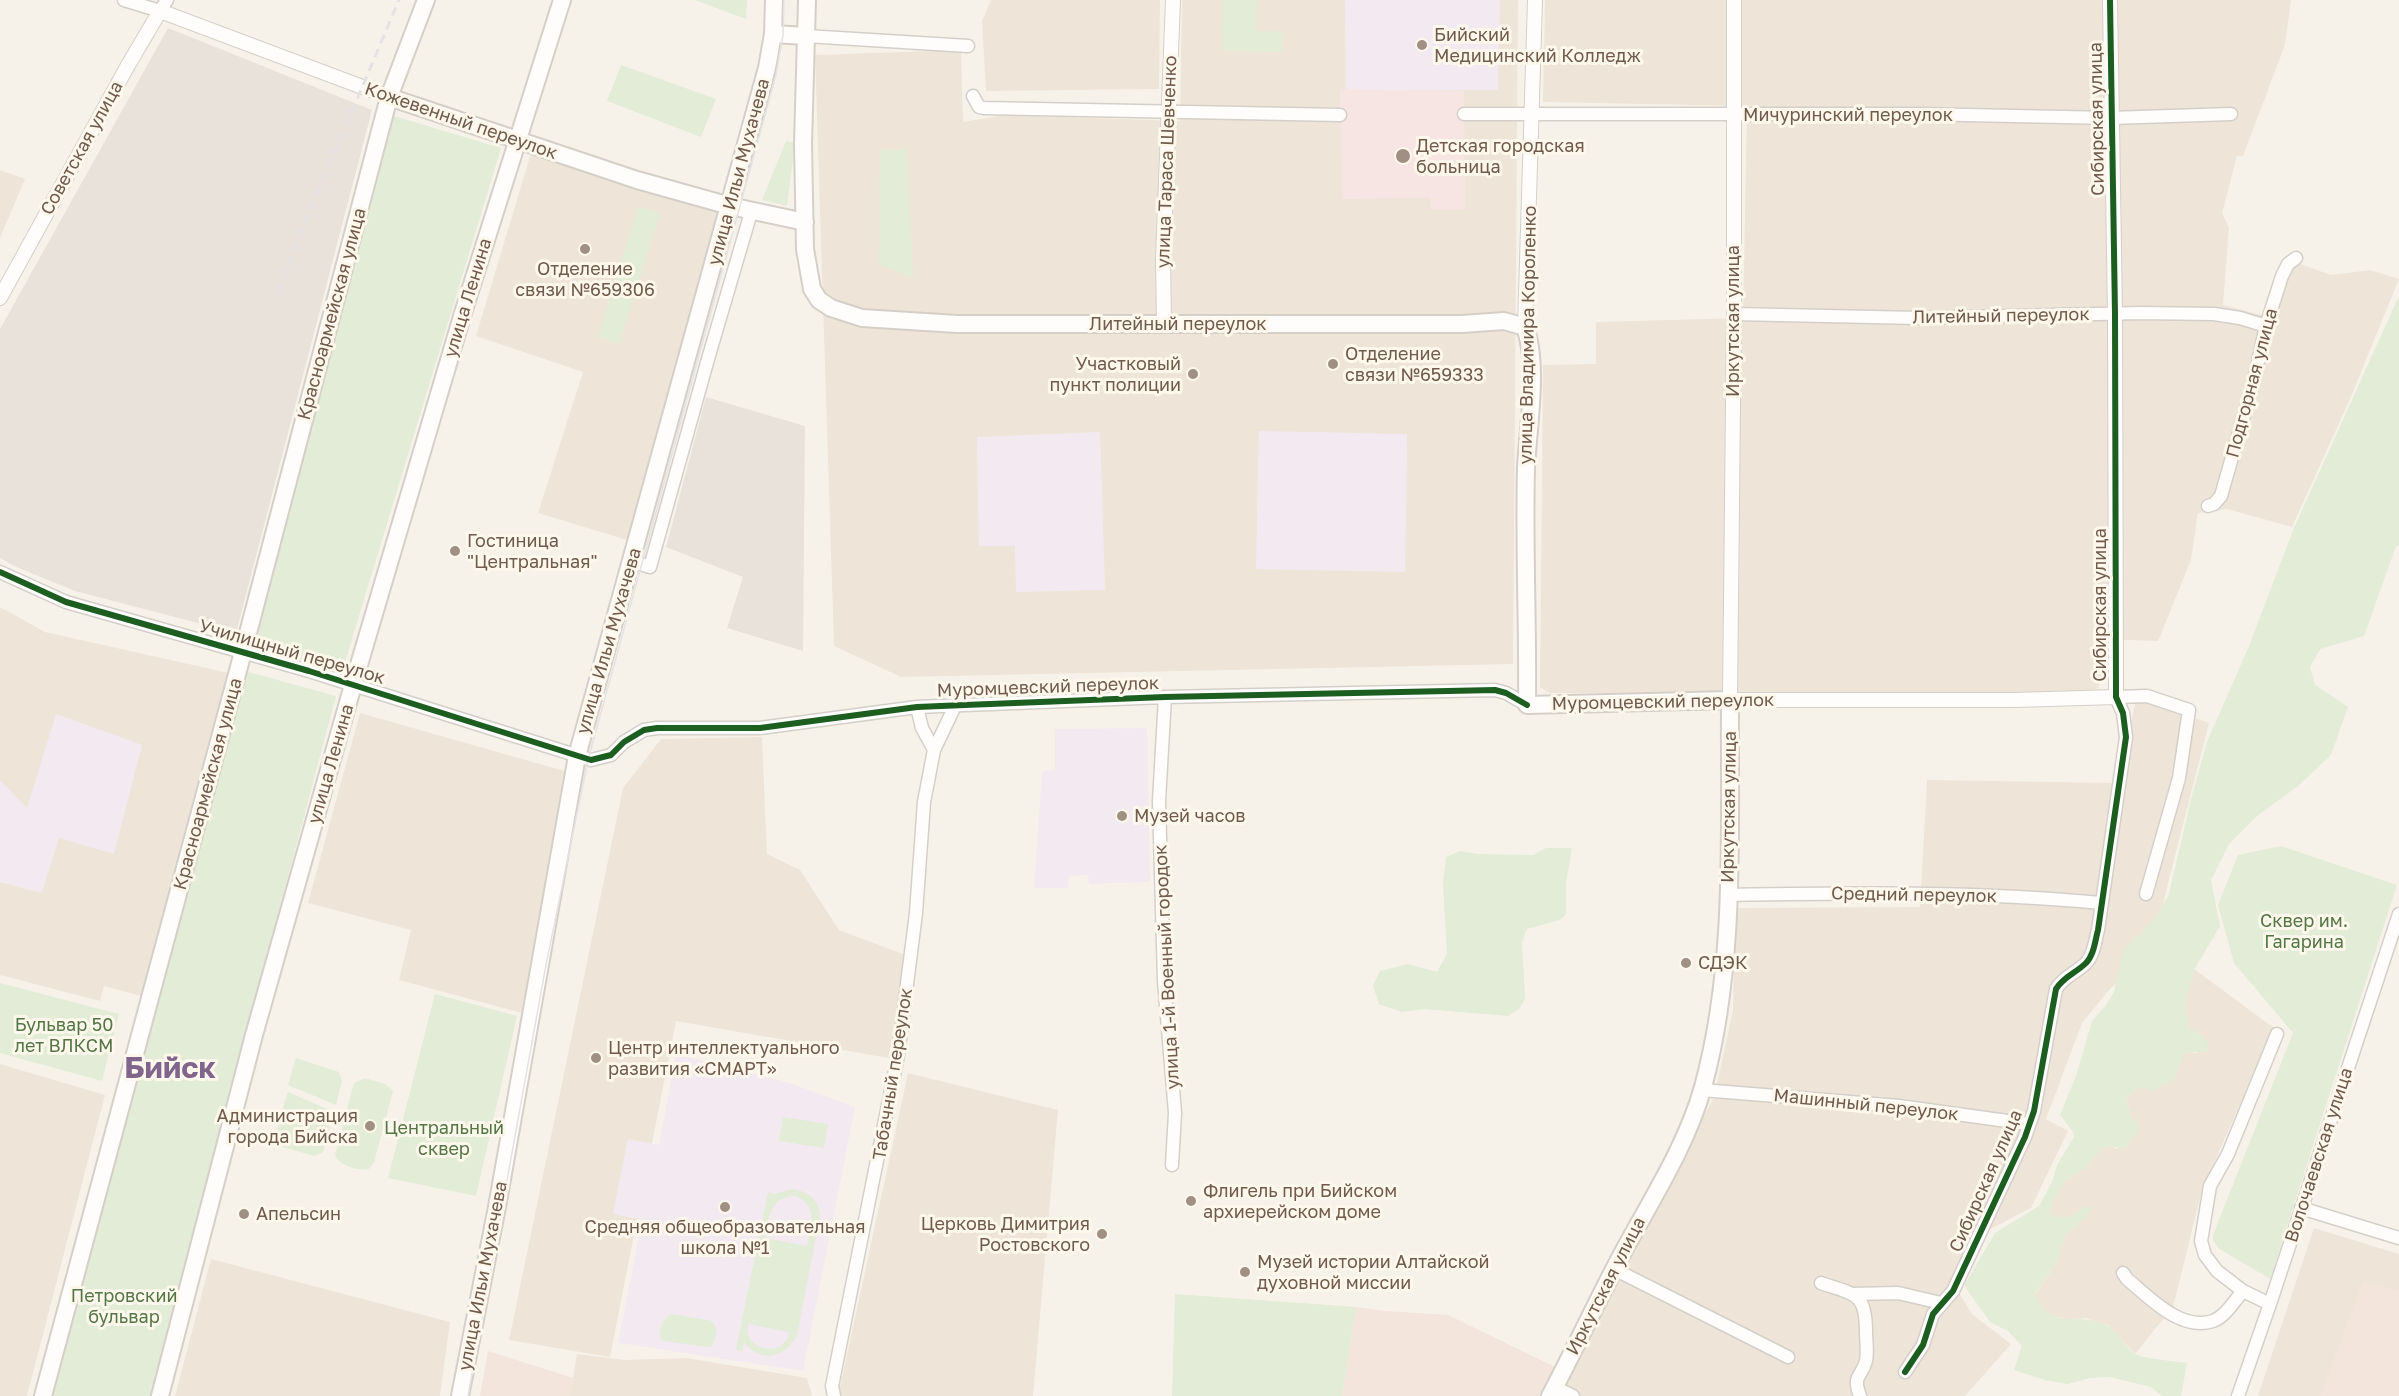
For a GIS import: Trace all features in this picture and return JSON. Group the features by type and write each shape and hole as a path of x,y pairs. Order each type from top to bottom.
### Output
{"main road":[{"name":"Красноармейская улица","path":"43,1396 389,97 426,0"},
{"name":"улица Ленина","path":"160,1396 254,1035 353,685 463,313 562,0"},
{"name":"улица Ильи Мухачева","path":"460,1396 499,1196 577,756 767,68 774,0"},
{"path":"805,222 807,0"},
{"path":"772,34 806,36"},
{"name":"Кожевенный переулок","path":"389,97 637,180 730,206 805,222"},
{"name":"Литейный переулок","path":"805,222 806,268 812,289 819,300 831,308 862,318 957,324 1462,324 1504,321 1526,327"},
{"name":"улица Владимира Короленко","path":"1526,327 1531,344 1532,363 1526,501 1527,705"},
{"name":"Муромцевский переулок","path":"1527,705 1730,700"},
{"name":"Иркутская улица","path":"1553,1392 1614,1269 1685,1135 1702,1090 1722,1001 1728,895 1730,700"}],"street":[{"name":"Кожевенный переулок","path":"124,0 163,6 389,97"},
{"name":"улица Тараса Шевченко","path":"1164,324 1163,260 1173,0"},
{"name":"улица Владимира Короленко","path":"1526,327 1534,0"},
{"name":"Иркутская улица","path":"1730,700 1734,0"},
{"name":"Сибирская улица","path":"1905,1372 1923,1344 1930,1321 1941,1303 1953,1290 2029,1124 2036,1102 2056,990 2064,979 2087,962 2098,930 2126,737 2123,713 2116,697 2115,314 2110,0"},
{"name":"Советская улица","path":"0,298 4,281 163,6"},
{"path":"806,36 968,46"},
{"path":"973,96 979,107 984,108 1340,115"},
{"name":"Мичуринский переулок","path":"1464,114 1918,114 2111,118 2231,114"},
{"path":"631,561 650,567 752,209"},
{"name":"Подгорная улица","path":"2208,506 2221,496 2254,380 2266,326 2282,276 2288,264 2296,258"},
{"name":"Литейный переулок","path":"1734,314 1918,318 2214,314 2240,318 2266,326"},
{"name":"Училищный переулок","path":"0,572 66,602 353,685 577,756"},
{"name":"Муромцевский переулок","path":"577,756 591,760 611,754 624,742 644,730 657,728 760,728 917,707 1165,697 1495,690 1506,693 1527,705"},
{"path":"2116,697 2147,696 2189,710 2179,778 2146,894"},
{"name":"улица 1-й Военный городок","path":"1165,697 1160,801 1164,981 1175,1113 1172,1165"},
{"name":"Муромцевский переулок","path":"1730,700 2014,700 2116,697"},
{"name":"Табачный переулок","path":"834,1396 832,1386 898,1055 916,913 924,802 934,750 956,706"},
{"path":"917,707 922,728 934,750"},
{"name":"Средний переулок","path":"1728,895 1916,892 2042,897 2101,903"},
{"name":"Волочаевская улица","path":"2238,1396 2399,914"},
{"path":"2270,1304 2242,1291 2217,1271 2205,1255 2201,1241 2210,1186 2228,1154 2277,1035"},
{"name":"Машинный переулок","path":"1702,1090 1899,1106 2029,1124"},
{"path":"2301,1208 2399,1238"},
{"path":"1614,1269 1788,1357"},
{"path":"2122,1273 2167,1312 2188,1321 2213,1321 2227,1311 2242,1291"},
{"path":"1821,1283 1853,1294 1898,1293 1941,1303"},
{"path":"1853,1294 1864,1306 1866,1319 1866,1357 1856,1382 1860,1396"},
{"path":"1553,1392 1574,1396"}],"shaded area":[{"path":"991,0 1160,0 1159,89 986,91 982,21"},
{"path":"1182,0 1518,0 1513,664 901,677 834,646 815,55 961,50 963,122 1004,115 1180,121"},
{"name":"Бийский Медицинский Колледж","path":"1345,0 1500,0 1498,90 1346,90"},
{"path":"1545,0 2291,0 2285,45 2243,156 2237,156 2222,213 2229,228 2223,305 2270,317 2295,262 2331,275 2370,270 2399,279 2350,399 2292,527 2227,509 2198,513 2191,560 2158,641 2103,639 2102,681 2098,688 2091,692 1549,693 1540,687 1543,365 1596,364 1596,322 1743,318 1747,106 1543,102"},
{"path":"168,28 372,110 236,633 75,591 0,558 0,329"},
{"name":"Детская городская больница","path":"1340,89 1464,91 1465,210 1431,210 1430,198 1342,199"},
{"path":"531,153 722,211 627,540 538,513 583,372 476,336"},
{"path":"0,170 25,179 0,238"},
{"path":"706,397 805,426 803,651 727,628 743,577 666,547"},
{"path":"1259,431 1407,434 1405,572 1256,569"},
{"path":"1100,432 1105,590 1016,592 1015,546 979,546 977,437"},
{"path":"0,607 45,632 229,673 141,996 104,986 100,1001 0,975"},
{"path":"2136,698 2209,723 2150,954 2110,989 2082,1023 2046,1119 2068,1131 2031,1208 1971,1239 1951,1280 1972,1314 2011,1344 1965,1396 1558,1396 1714,1097 1733,1010 1735,908 1920,907 1927,780 2120,783"},
{"path":"360,713 568,772 526,1014 399,980 411,930 308,903"},
{"path":"56,714 142,745 114,854 59,838 42,893 0,882 0,780 27,808"},
{"path":"1147,728 1150,882 1089,884 1088,875 1069,876 1068,888 1034,888 1042,771 1055,770 1055,729"},
{"path":"762,737 767,854 800,870 839,930 908,956 894,1059 676,1021 610,1357 509,1340 623,788 661,739"},
{"path":"2194,969 2274,1028 2202,1190 2173,1307 2135,1354 2108,1325 2085,1318 2069,1320 2048,1315 2035,1295 2056,1263 2065,1235 2078,1225 2085,1206 2072,1217 2063,1218 2051,1214 2051,1206 2064,1182 2086,1167 2102,1148 2111,1146 2117,1149 2139,1124 2131,1117 2126,1098 2139,1087 2175,1078 2182,1057 2187,1052 2197,1053 2202,1035 2189,1029 2185,1002"},
{"name":"Средняя общеобразовательная школа №1","path":"676,1054 790,1083 855,1107 803,1371 618,1343 642,1220 613,1214 628,1139 659,1145"},
{"path":"0,1064 105,1095 27,1396 0,1396"},
{"path":"908,1073 1058,1110 1033,1396 838,1396"},
{"path":"2314,1228 2399,1254 2399,1291 2364,1281 2321,1396 2258,1396"},
{"path":"211,1259 450,1322 440,1396 175,1396"},
{"path":"2364,1281 2399,1291 2399,1396 2321,1396"},
{"path":"1356,1307 1448,1315 1555,1367 1540,1396 1342,1396"},
{"path":"488,1351 573,1378 570,1396 480,1396"},
{"path":"577,1354 625,1360 686,1358 807,1378 812,1396 570,1396"}],"green space":[{"path":"695,0 747,0 746,19"},
{"path":"1223,0 1257,0 1256,31 1283,32 1282,52 1222,51"},
{"path":"621,65 716,99 701,137 607,101"},
{"path":"394,116 501,148 342,672 254,646"},
{"path":"786,141 795,143 787,206 762,200"},
{"path":"907,149 913,278 879,264 880,150"},
{"path":"638,207 660,213 619,345 598,337"},
{"path":"2399,296 2399,545 2396,546 2364,636 2320,649 2310,667 2315,685 2348,707 2331,755 2298,786 2257,816 2229,844 2211,880 2220,926 2194,970 2185,1002 2189,1029 2202,1035 2208,1043 2206,1052 2187,1052 2182,1057 2175,1078 2153,1091 2139,1087 2126,1098 2131,1117 2139,1124 2137,1133 2124,1149 2111,1146 2102,1148 2086,1167 2064,1182 2051,1206 2051,1214 2061,1217 2073,1215 2085,1206 2090,1209 2078,1225 2065,1235 2056,1263 2035,1294 2042,1306 2049,1314 2057,1317 2085,1319 2106,1325 2136,1354 2187,1363 2181,1396 2162,1396 2151,1387 2110,1377 2090,1378 2067,1384 2014,1370 2022,1346 2008,1331 1990,1322 1965,1284 1995,1233 2039,1206 2052,1182 2057,1165 2074,1137 2073,1132 2060,1115 2076,1076 2092,1021 2114,992 2123,950 2154,920 2169,894 2207,742 2249,646 2294,528"},
{"name":"Петровский бульвар","path":"245,671 336,696 150,1396 52,1396"},
{"name":"Сквер им. Гагарина","path":"2281,846 2397,885 2270,1279 2218,1248 2213,1235 2293,1033 2234,963 2218,905 2238,855"},
{"path":"1546,848 1572,848 1566,883 1566,914 1560,920 1527,929 1522,942 1525,998 1520,1008 1508,1016 1424,1009 1402,1012 1379,1004 1373,986 1380,971 1407,964 1437,972 1447,954 1443,883 1446,857 1460,851 1478,854 1533,855"},
{"name":"Бульвар 50 лет ВЛКСМ","path":"0,983 119,1014 102,1081 0,1053"},
{"name":"Центральный сквер","path":"435,994 517,1016 476,1196 388,1178"},
{"path":"296,1058 339,1072 342,1081 336,1105 288,1085"},
{"path":"365,1078 385,1084 393,1091 374,1162 369,1169 345,1165 335,1155 354,1083"},
{"path":"288,1092 334,1112 332,1119 282,1110"},
{"path":"281,1116 330,1126 323,1152 314,1156 273,1144"},
{"path":"783,1117 828,1124 824,1148 779,1141"},
{"path":"792,1189 803,1192 815,1200 820,1215 797,1336 785,1350 772,1356 757,1353 744,1342 742,1351 736,1350 768,1192 773,1194","holes":["796,1196 803,1200 811,1211 807,1246 765,1238 772,1209 781,1200","748,1324 789,1332 786,1341 780,1346 765,1348 751,1340"]},
{"path":"1175,1294 1356,1307 1342,1396 1172,1396"},
{"path":"672,1314 712,1321 717,1330 713,1345 709,1347 664,1341 660,1338 662,1324"}],"tram line":[{"path":"468,1396 546,965 588,760 776,75 783,35 784,0"}],"railway":[{"path":"278,293 298,239 399,0"}],"cycle path":[{"path":"1905,1372 1923,1345 1933,1314 1953,1291 2025,1137 2034,1111 2056,989 2062,981 2089,960 2098,930 2126,737 2123,713 2116,697 2115,314 2110,0"},
{"path":"0,572 66,602 309,671 591,760 611,755 624,742 644,730 760,728 917,707 1165,697 1495,690 1506,693 1527,705"}],"place":[{"name":"Бийский Медицинский Колледж","path":"1422,45"},
{"name":"Детская городская больница","path":"1403,156"},
{"name":"Отделение связи №659306","path":"585,249"},
{"name":"Отделение связи №659333","path":"1333,364"},
{"name":"Участковый пункт полиции","path":"1193,374"},
{"name":"Гостиница \"Центральная\"","path":"455,551"},
{"name":"Музей часов","path":"1122,816"},
{"name":"СДЭК","path":"1686,963"},
{"name":"Центр интеллектуального развития «СМАРТ»","path":"596,1058"},
{"name":"Администрация города Бийска","path":"370,1126"},
{"name":"Флигель при Бийском архиерейском доме","path":"1191,1201"},
{"name":"Средняя общеобразовательная школа №1","path":"725,1207"},
{"name":"Апельсин","path":"244,1214"},
{"name":"Церковь Димитрия Ростовского","path":"1102,1234"},
{"name":"Музей истории Алтайской духовной миссии","path":"1245,1272"}],"district":[{"name":"Бийск","path":"170,1068"}]}
